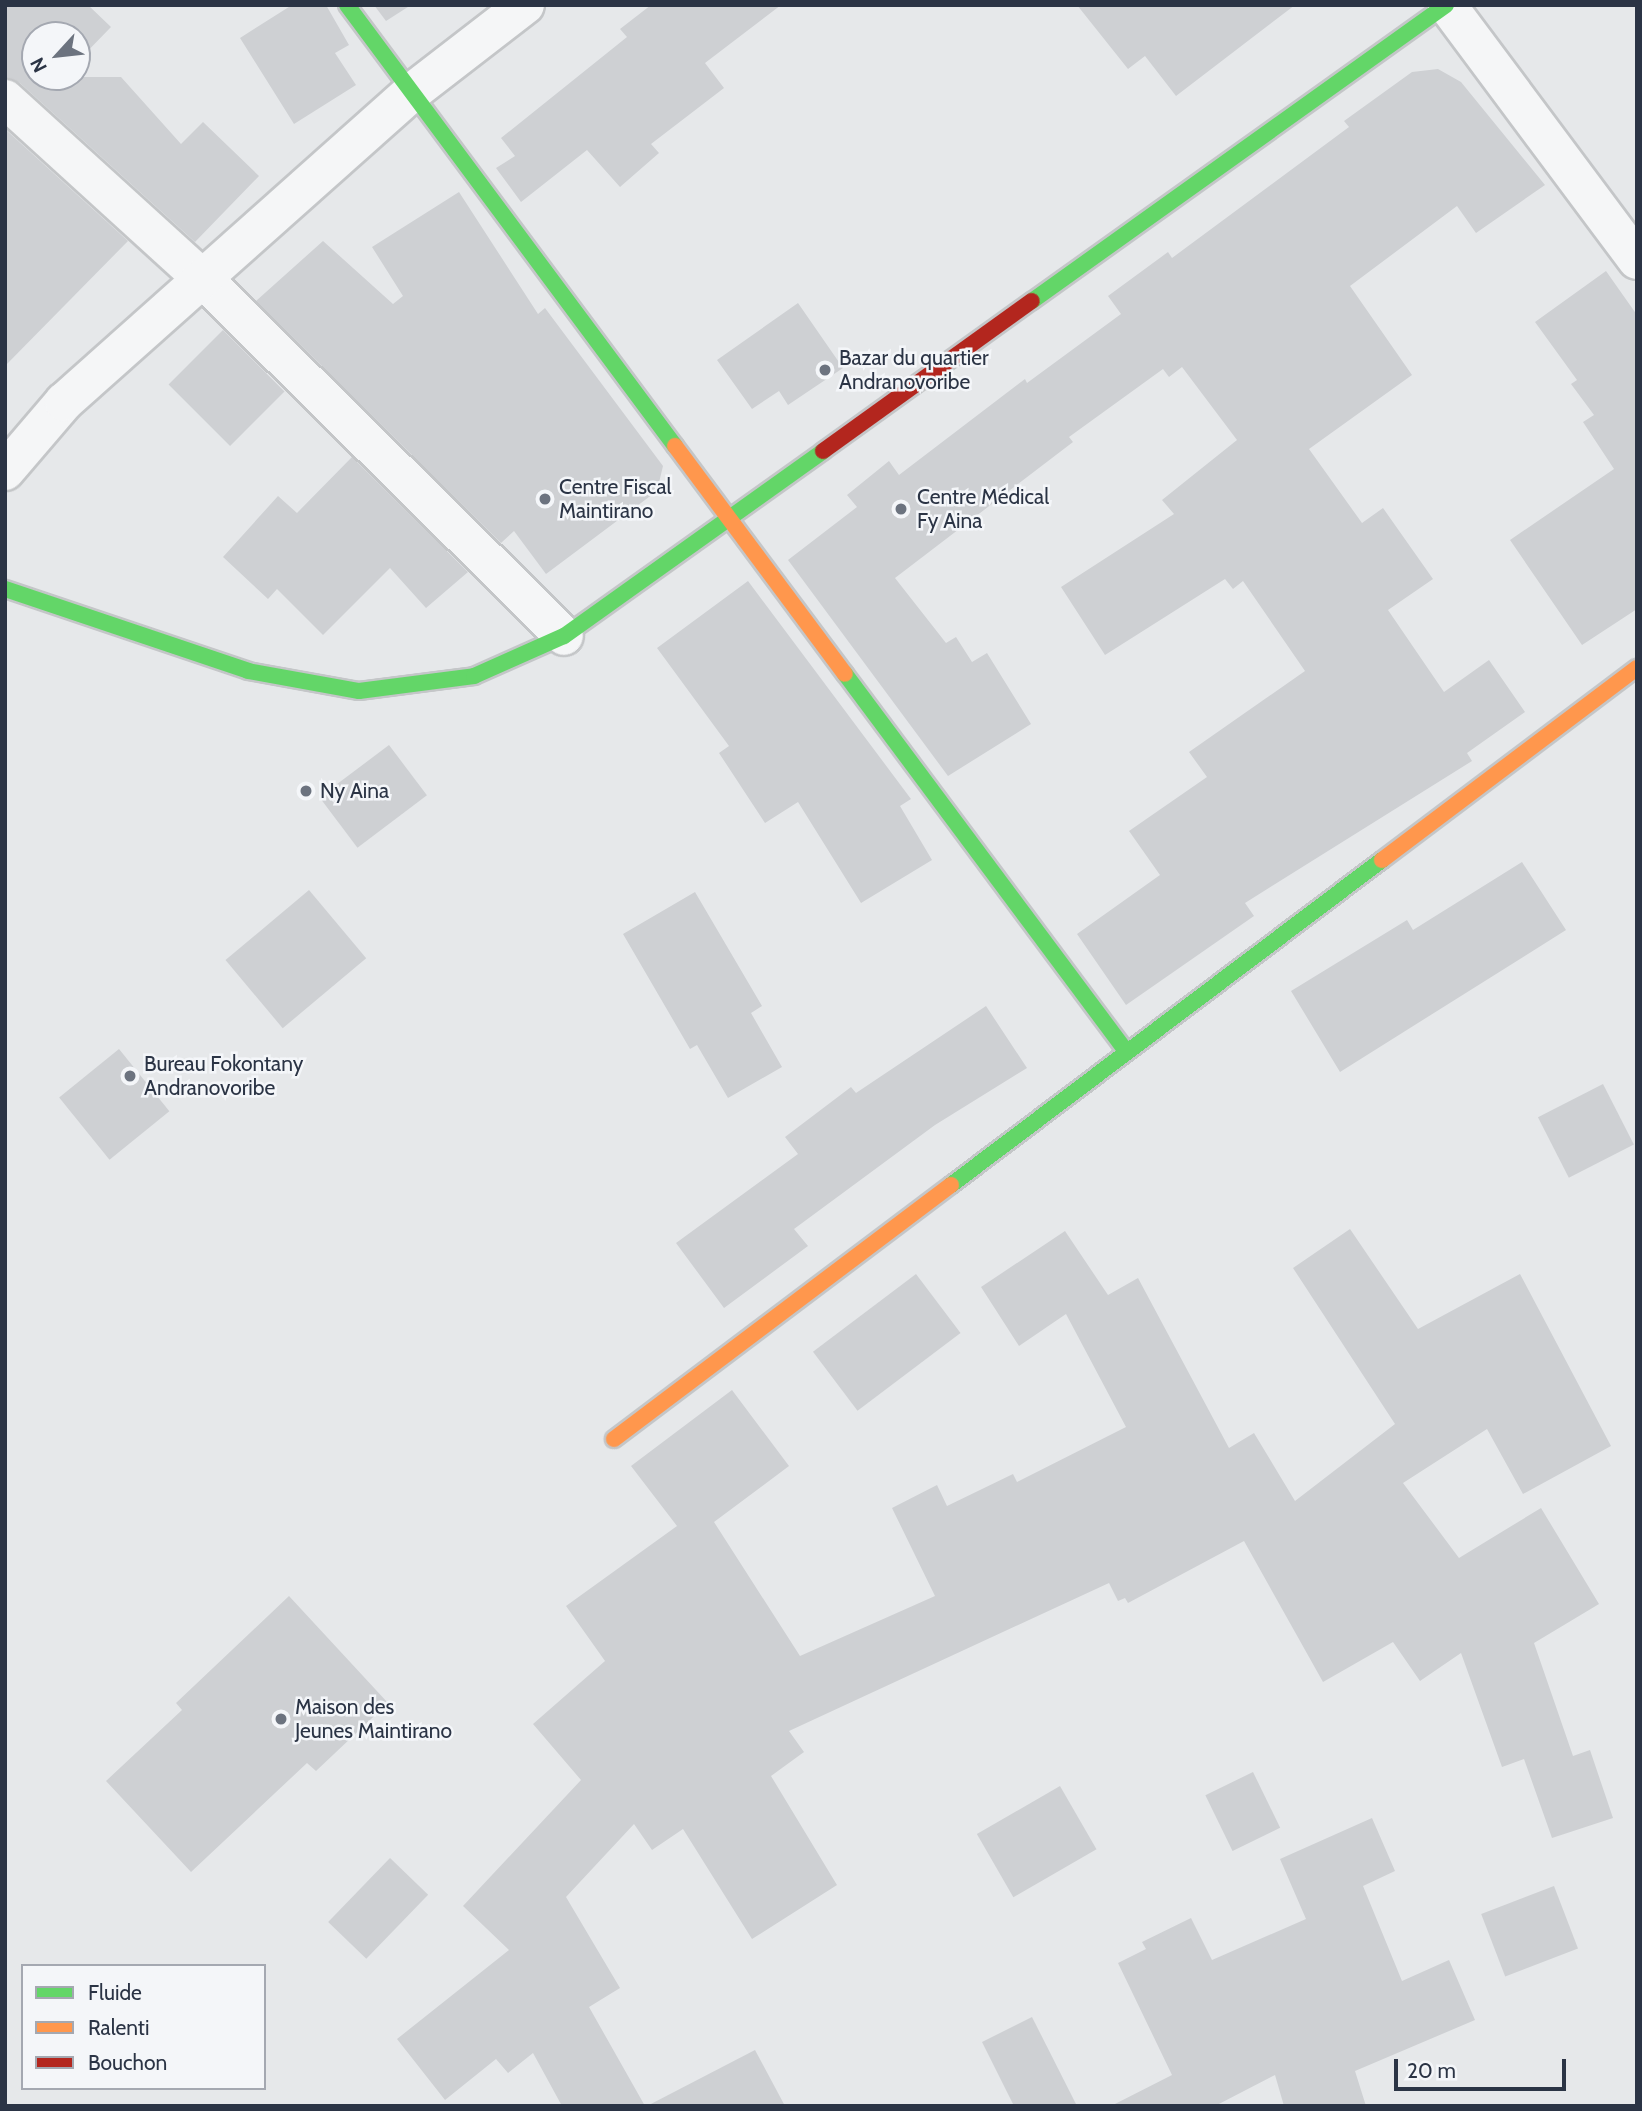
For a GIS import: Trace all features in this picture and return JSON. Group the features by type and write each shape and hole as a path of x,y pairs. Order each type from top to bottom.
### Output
{"street":[{"path":"347,5 1125,1050"},
{"path":"5,471 64,402 411,93 525,5"},
{"path":"5,589 247,671 359,691 474,676 564,636 1446,5 1637,260"},
{"path":"5,99 204,280 564,636"},
{"path":"614,1439 1125,1050 1637,668"}],"building":[{"path":"5,5 88,5 111,27 91,48 91,21 21,21 21,84 5,78"},
{"path":"292,5 326,5 349,45 335,53 356,85 294,124 240,38"},
{"path":"374,5 411,5 386,21"},
{"path":"651,5 781,5 705,63 724,88 651,144 659,153 620,187 587,150 521,202 496,168 515,156 501,138 627,37 620,29"},
{"path":"1077,5 1295,5 1176,96 1145,56 1128,69"},
{"path":"1438,69 1461,82 1545,185 1476,233 1457,206 1350,286 1412,375 1309,449 1362,523 1383,508 1433,579 1388,610 1444,692 1489,660 1525,712 1467,753 1472,761 1245,903 1254,916 1126,1005 1077,934 1160,875 1129,831 1207,777 1189,752 1305,671 1243,581 1233,589 1225,579 1105,655 1061,587 1174,514 1162,500 1237,440 1182,367 1169,377 1163,369 1069,437 1073,442 895,578 946,643 956,637 972,662 987,653 1031,724 948,776 788,560 857,507 847,495 889,461 899,475 1025,379 1027,383 1121,314 1108,296 1168,252 1172,258 1349,127 1344,121 1412,72"},
{"path":"91,77 121,77 181,144 203,122 259,176 195,242 29,91 91,91"},
{"path":"5,129 128,241 5,366"},
{"path":"459,192 538,314 545,308 663,466 657,491 546,574 514,531 501,543 256,301 323,241 393,304 403,296 372,247"},
{"path":"1606,271 1637,315 1637,609 1582,645 1510,540 1614,469 1583,422 1594,415 1571,384 1577,380 1535,322"},
{"path":"798,303 843,368 788,405 779,391 752,409 717,360"},
{"path":"223,330 285,392 230,446 169,384"},
{"path":"352,457 468,572 426,608 390,568 323,635 277,589 268,599 223,557 278,496 297,513"},
{"path":"748,581 911,799 900,806 932,860 861,903 798,802 765,823 719,753 729,746 657,648"},
{"path":"389,745 427,795 357,848 320,797"},
{"path":"1522,862 1566,930 1340,1072 1291,991 1407,920 1413,930"},
{"path":"309,890 366,958 283,1028 226,960"},
{"path":"695,892 762,1006 751,1013 782,1067 728,1098 697,1045 690,1049 623,934"},
{"path":"986,1006 1027,1068 935,1125 794,1229 808,1246 724,1308 676,1243 798,1154 785,1137 851,1087 856,1093"},
{"path":"119,1049 169,1111 110,1160 59,1097"},
{"path":"1603,1084 1634,1145 1569,1178 1538,1117"},
{"path":"1350,1229 1418,1329 1520,1274 1611,1446 1523,1494 1487,1429 1403,1483 1459,1558 1541,1508 1599,1604 1534,1643 1573,1756 1590,1750 1613,1818 1552,1838 1524,1759 1502,1767 1461,1653 1420,1681 1393,1642 1323,1682 1244,1541 1128,1603 1125,1598 1118,1601 1109,1583 789,1731 804,1752 771,1776 837,1885 752,1939 683,1829 652,1850 634,1824 566,1897 620,1988 589,2007 645,2106 562,2106 533,2053 508,2073 496,2059 445,2100 397,2039 509,1950 463,1906 581,1780 533,1724 605,1661 566,1606 677,1526 631,1466 732,1390 789,1466 714,1522 800,1656 935,1596 892,1508 937,1485 947,1506 1013,1474 1017,1482 1126,1427 1066,1314 1019,1346 981,1287 1065,1231 1108,1295 1138,1278 1229,1448 1254,1433 1295,1501 1395,1424 1293,1268"},
{"path":"916,1274 961,1333 858,1411 813,1352"},
{"path":"289,1596 388,1703 316,1771 307,1763 191,1872 106,1781 182,1710 176,1703"},
{"path":"1253,1772 1280,1828 1233,1851 1205,1795"},
{"path":"1060,1786 1096,1849 1013,1897 977,1834"},
{"path":"1372,1818 1395,1871 1363,1886 1402,1981 1449,1960 1475,2020 1355,2071 1366,2106 1284,2106 1275,2075 1215,2106 1111,2106 1172,2075 1118,1963 1146,1949 1142,1942 1191,1918 1212,1960 1306,1919 1280,1859"},
{"path":"390,1858 428,1895 366,1959 328,1922"},
{"path":"1554,1886 1578,1949 1505,1977 1481,1914"},
{"path":"1032,2017 1077,2106 1014,2106 982,2042"},
{"path":"755,2050 785,2106 647,2106"}],"traffic: fast":[{"path":"347,5 675,446"},
{"path":"1032,301 1446,5"},
{"path":"5,589 248,671 359,691 474,676 564,636 823,451"},
{"path":"845,674 1125,1050"},
{"path":"951,1185 1382,860"}],"traffic: slow":[{"path":"675,446 845,674"},
{"path":"1382,860 1637,668"},
{"path":"614,1439 951,1185"}],"traffic: jam":[{"path":"823,451 1032,301"}],"place":[{"name":"Bazar du quartier Andranovoribe","path":"825,370"},
{"name":"Centre Fiscal Maintirano","path":"545,499"},
{"name":"Centre Médical Fy Aina","path":"901,509"},
{"name":"Ny Aina","path":"306,791"},
{"name":"Bureau Fokontany Andranovoribe","path":"130,1076"},
{"name":"Maison des Jeunes Maintirano","path":"281,1719"}]}
